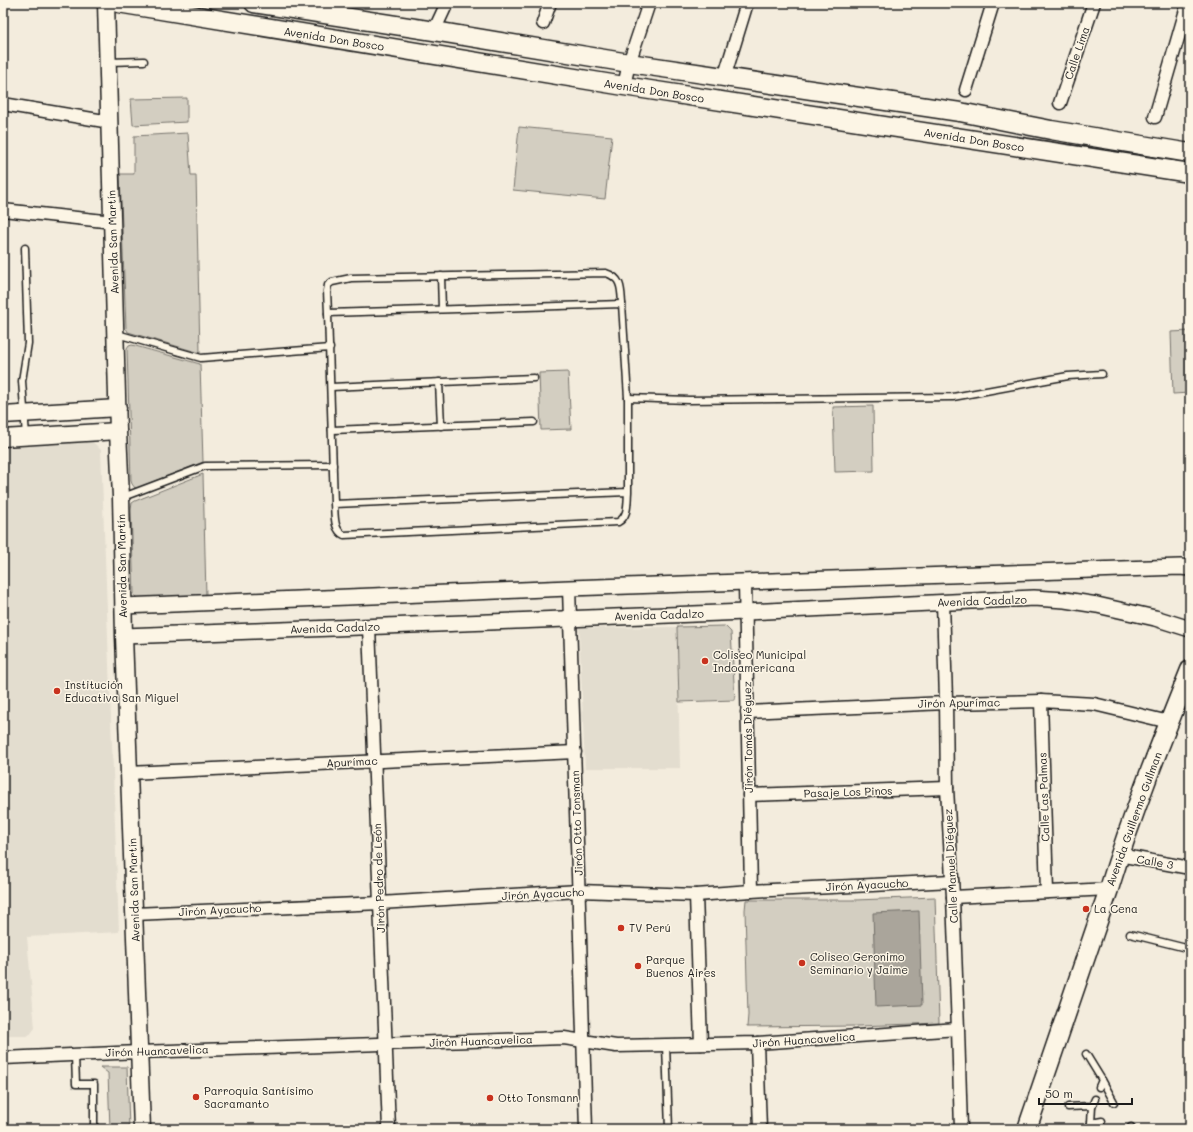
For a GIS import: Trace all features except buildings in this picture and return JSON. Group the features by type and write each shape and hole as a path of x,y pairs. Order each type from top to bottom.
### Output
{"main road":[{"name":"Avenida San Martín","path":"106,3 123,606 142,1129"},
{"name":"Avenida Don Bosco","path":"118,3 624,86 1190,173"},
{"name":"Avenida Don Bosco","path":"254,3 299,6 434,31 629,63 960,112 1051,130 1190,153"},
{"path":"3,415 118,408"},
{"path":"3,438 118,431"},
{"name":"Avenida Guillermo Gullman","path":"1027,1129 1109,889 1119,855 1190,670"}],"street":[{"path":"434,31 447,3"},
{"path":"543,23 550,3"},
{"path":"624,86 629,63 649,3"},
{"path":"724,78 747,3"},
{"path":"966,90 993,3"},
{"name":"Calle Lima","path":"1060,103 1094,3"},
{"path":"1155,118 1187,18 1188,3"},
{"path":"3,104 110,122"},
{"path":"3,210 112,222"},
{"path":"123,606 570,588 1180,567 1190,568"},
{"name":"Jirón Tomás Diéguez","path":"744,582 746,612 751,891"},
{"name":"Jirón Otto Tonsman","path":"570,588 586,1129"},
{"name":"Avenida Cadalzo","path":"124,636 746,612 1034,598 1066,600 1097,605 1155,618 1190,629"},
{"name":"Calle Manuel Diéguez","path":"942,602 946,703 947,788 953,897 961,1129"},
{"name":"Jirón Pedro de León","path":"369,627 389,1129"},
{"name":"Jirón Apurímac","path":"747,712 946,703 1041,701 1094,704 1169,722"},
{"name":"Calle Las Palmas","path":"1041,701 1047,892"},
{"name":"Apurímac","path":"129,773 575,752"},
{"name":"Pasaje Los Pinos","path":"749,795 947,788"},
{"name":"Calle 3","path":"1119,855 1190,868"},
{"name":"Jirón Ayacucho","path":"135,914 380,903 579,891 696,894 952,881"},
{"path":"953,897 1109,889"},
{"path":"696,894 701,1044"},
{"name":"Jirón Huancavelica","path":"3,1058 564,1038 616,1046 757,1043 958,1029"},
{"path":"757,1043 760,1129"}],"lane":[{"path":"108,62 144,61"},
{"path":"25,248 28,343 22,381 26,436"},
{"path":"606,273 612,275 618,280 621,288 628,398 628,492 627,508 622,520 618,522 352,535 341,534 336,526 334,504 328,285 332,282 351,278 441,276 606,273"},
{"path":"441,276 442,309"},
{"path":"328,313 622,304"},
{"path":"116,334 201,358 330,348"},
{"path":"628,398 689,400 953,397 1068,376 1102,374"},
{"path":"331,387 534,378"},
{"path":"439,382 441,426"},
{"path":"332,430 534,422"},
{"path":"121,497 205,466 333,465"},
{"path":"334,504 628,492"},
{"path":"1130,934 1190,949"},
{"path":"666,1045 669,1129"},
{"path":"1086,1054 1114,1102"},
{"path":"74,1055 76,1084 94,1084 94,1129"},
{"path":"1099,1087 1102,1080"},
{"path":"1095,1099 1092,1106 1090,1126 1102,1121"},
{"path":"1068,1108 1092,1106"}],"shaded area":[{"path":"187,98 187,122 133,125 131,99"},
{"path":"519,127 612,136 605,199 513,190"},
{"path":"188,133 191,175 196,175 200,353 128,332 126,328 120,174 134,174 134,136"},
{"path":"1190,331 1190,393 1173,394 1171,332"},
{"path":"132,345 200,364 203,462 137,488 135,488 131,481 127,349"},
{"path":"568,372 571,429 541,430 539,373"},
{"path":"873,406 874,471 835,472 833,407"},
{"name":"Institución Educativa San Miguel","path":"93,442 101,450 119,932 27,937 35,1028 29,1036 3,1036 3,448"},
{"path":"203,474 206,596 137,599 134,594 132,503"},
{"name":"Coliseo Municipal Indoamericana","path":"725,626 731,632 735,700 679,702 677,627"},
{"path":"677,627 680,768 585,768 579,628"},
{"path":"935,897 939,1023 859,1026 747,1027 746,900 855,900"},
{"path":"919,911 922,1005 876,1007 873,913"},
{"path":"100,1067 127,1067 129,1129 110,1129 108,1073"}],"place":[{"name":"Coliseo Municipal Indoamericana","path":"705,661"},
{"name":"Institución Educativa San Miguel","path":"57,691"},
{"name":"La Cena","path":"1086,909"},
{"name":"TV Perú","path":"621,928"},
{"name":"Coliseo Geronimo Seminario y Jaime","path":"802,963"},
{"name":"Parque Buenos Aires","path":"638,966"},
{"name":"Parroquia Santísimo Sacramanto","path":"196,1097"},
{"name":"Otto Tonsmann","path":"490,1098"}]}
